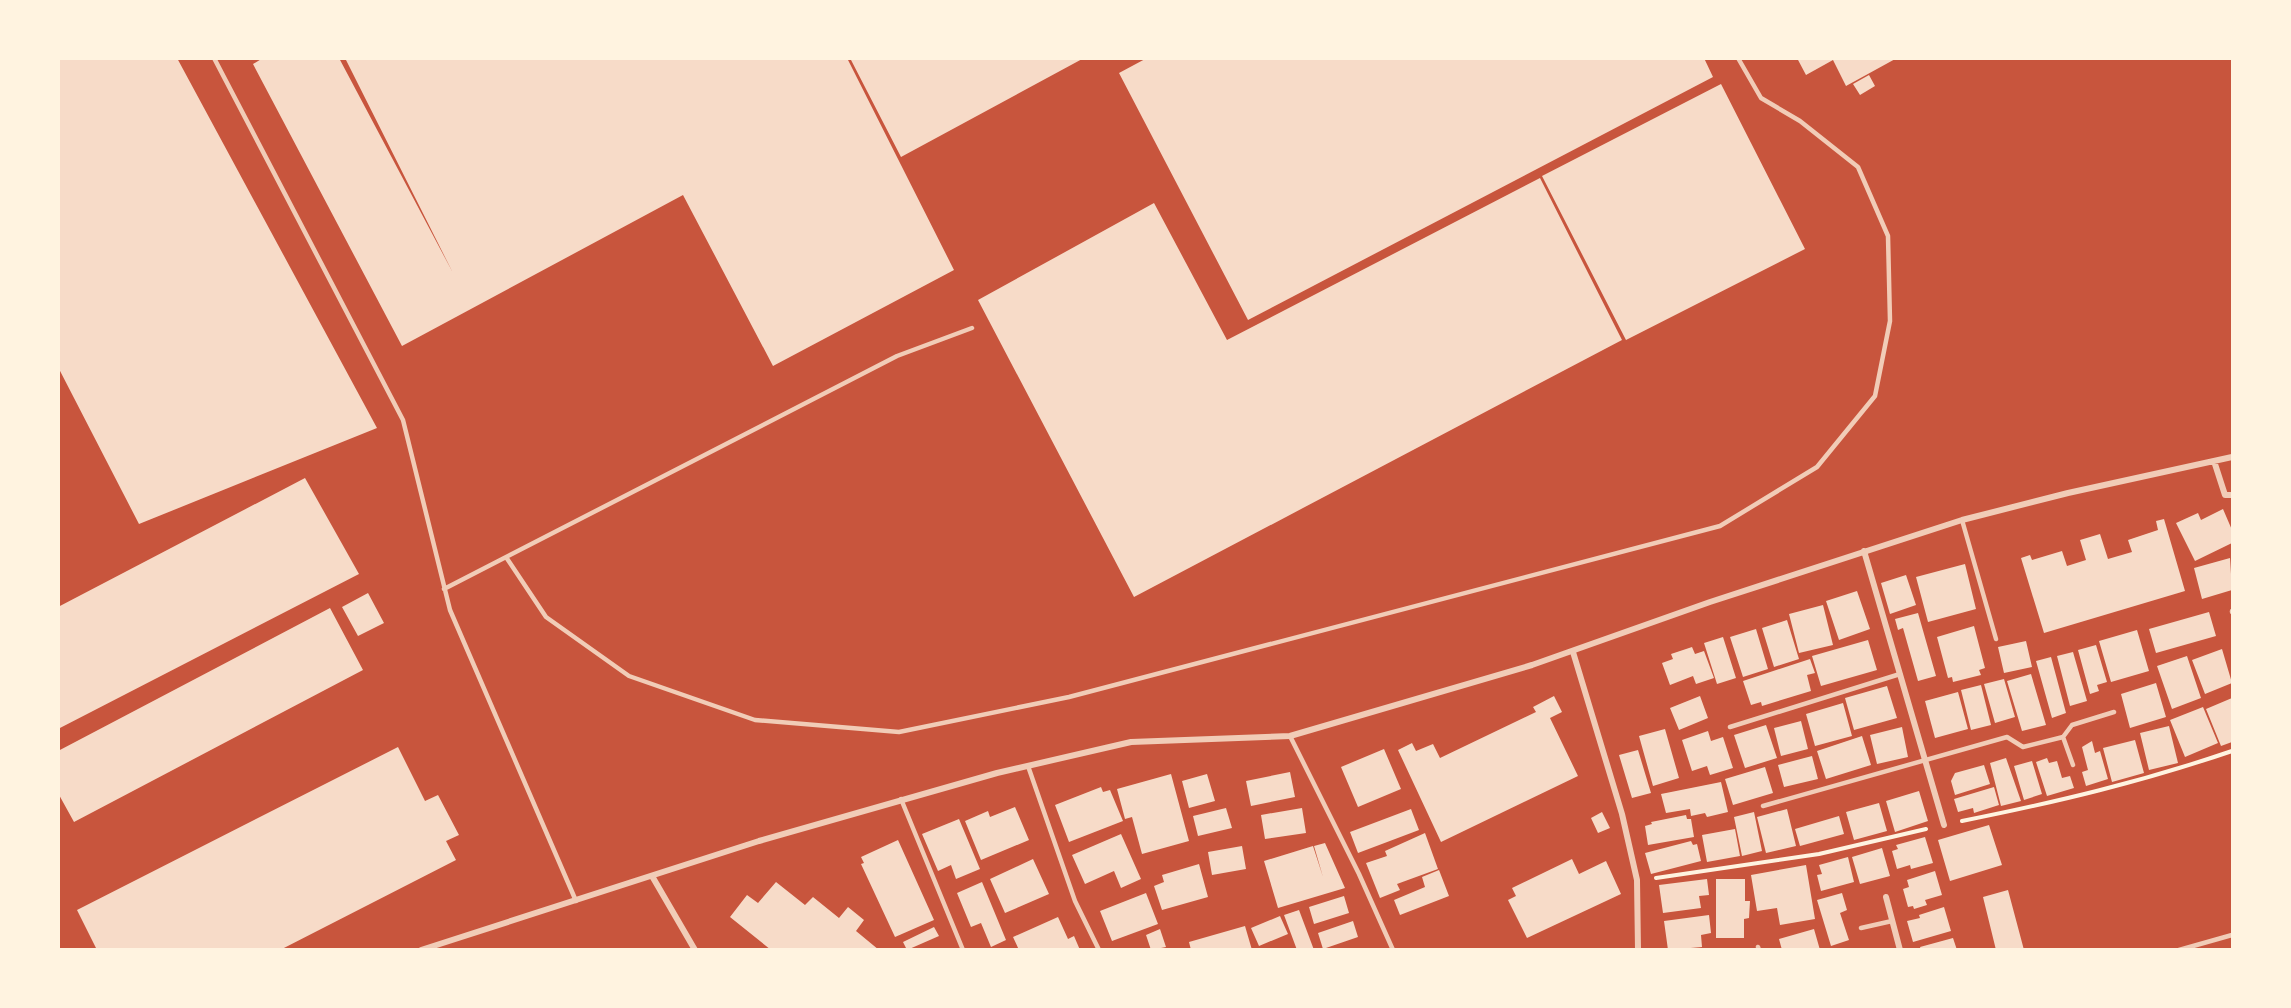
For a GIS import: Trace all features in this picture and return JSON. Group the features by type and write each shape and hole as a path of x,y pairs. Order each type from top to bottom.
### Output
{"street":[{"path":"421,950 901,799 1028,766 1131,742 1290,736 1573,652 1710,602 1962,520 2232,457"},
{"path":"2214,460 2225,495 2232,495"},
{"path":"1864,551 1944,825"},
{"path":"1573,652 1622,814 1637,880 1638,950"},
{"path":"652,876 695,950"},
{"path":"1886,897 1900,950"}],"lane":[{"path":"214,58 403,420 450,610 576,901"},
{"path":"506,557 546,617 629,676 755,720 899,732 1069,697 1720,526 1817,467 1875,396 1890,321 1888,236 1858,167 1800,121 1761,98 1738,58"},
{"path":"444,589 897,356 972,328"},
{"path":"1962,520 1996,639"},
{"path":"1730,727 1900,674"},
{"path":"1763,806 2007,737 2023,747 2063,737 2072,725 2114,712"},
{"path":"1290,736 1359,874 1393,950"},
{"path":"2063,737 2073,765"},
{"path":"1028,766 1075,901 1099,950"},
{"path":"901,799 963,950"},
{"path":"1861,928 1892,921"},
{"path":"2179,950 2232,935"}],"building":[{"path":"58,58 177,58 377,428 139,524 58,367"},
{"path":"263,58 339,58 453,273 345,58 847,58 954,270 773,366 683,195 402,346 253,64"},
{"path":"850,58 1084,58 901,157"},
{"path":"1147,58 1704,58 1713,77 1248,320 1119,73"},
{"path":"1797,58 1897,58 1846,86 1833,60 1806,75"},
{"path":"1869,75 1875,86 1860,95 1853,84"},
{"path":"1721,84 1805,249 1626,340 1542,176"},
{"path":"1540,178 1622,340 1134,597 978,300 1154,203 1227,340"},
{"path":"305,478 359,574 58,729 58,607"},
{"path":"2223,509 2232,530 2232,543 2195,561 2176,523 2198,513 2201,520"},
{"path":"2164,519 2185,591 2044,633 2021,558 2030,555 2032,560 2062,551 2067,566 2086,560 2080,540 2100,534 2108,559 2132,552 2128,540 2158,530 2156,521"},
{"path":"2230,558 2232,590 2202,599 2194,568"},
{"path":"1965,564 1976,609 1928,622 1916,577"},
{"path":"1906,575 1916,605 1890,614 1881,583"},
{"path":"1857,591 1870,629 1839,640 1826,601"},
{"path":"368,593 384,623 358,636 342,607"},
{"path":"1823,605 1833,645 1799,653 1789,614"},
{"path":"330,608 363,670 74,822 58,793 58,751"},
{"path":"2209,612 2216,636 2156,653 2149,629"},
{"path":"1918,613 1936,676 1918,681 1903,628 1898,630 1895,619"},
{"path":"1787,620 1799,659 1774,667 1762,628"},
{"path":"1974,626 1985,668 1979,670 1981,675 1953,682 1952,677 1948,678 1937,637"},
{"path":"1756,629 1768,669 1743,677 1730,637"},
{"path":"2137,630 2149,671 2111,682 2099,641"},
{"path":"1723,637 1736,678 1717,684 1704,643"},
{"path":"1868,640 1877,670 1821,686 1812,656"},
{"path":"2026,641 2032,667 2004,673 1998,647"},
{"path":"2096,645 2107,682 2097,685 2099,691 2090,694 2078,650"},
{"path":"1692,647 1695,654 1704,651 1714,678 1696,684 1693,676 1670,685 1662,663 1673,659 1671,654"},
{"path":"2222,649 2232,683 2205,694 2192,660"},
{"path":"2073,652 2087,701 2070,706 2057,656"},
{"path":"2187,656 2201,698 2172,709 2157,666"},
{"path":"2051,657 2066,713 2052,718 2036,661"},
{"path":"1810,659 1815,673 1807,675 1811,691 1762,706 1761,702 1751,705 1743,681"},
{"path":"2031,674 2046,725 2022,731 2007,681"},
{"path":"2004,679 2015,717 1995,723 1984,684"},
{"path":"2156,683 2166,717 2130,728 2121,694"},
{"path":"1981,685 1991,725 1971,730 1961,690"},
{"path":"1887,686 1897,718 1854,730 1845,698"},
{"path":"1958,692 1968,729 1935,738 1925,701"},
{"path":"1554,696 1562,712 1550,718 1578,776 1441,842 1398,750 1412,743 1416,751 1433,744 1440,758 1536,712 1533,707"},
{"path":"1700,696 1708,718 1679,730 1670,708"},
{"path":"2232,698 2232,742 2221,746 2206,709"},
{"path":"1843,703 1852,736 1815,746 1806,714"},
{"path":"2203,707 2218,743 2185,757 2170,720"},
{"path":"1801,721 1808,749 1781,756 1774,728"},
{"path":"1766,725 1777,758 1745,768 1734,735"},
{"path":"2169,726 2178,763 2149,770 2140,733"},
{"path":"1902,727 1908,757 1877,764 1870,735"},
{"path":"1665,729 1679,778 1653,786 1639,736"},
{"path":"1708,731 1711,741 1723,737 1733,768 1710,775 1707,766 1692,771 1682,740"},
{"path":"1862,736 1871,765 1826,779 1817,751"},
{"path":"2135,740 2144,773 2112,782 2103,748"},
{"path":"2092,741 2095,753 2100,751 2108,779 2086,786 2082,772 2088,770 2082,747"},
{"path":"398,747 425,801 438,795 459,835 446,841 456,860 280,950 97,950 77,910"},
{"path":"1384,749 1401,789 1358,807 1341,767"},
{"path":"1638,750 1651,793 1632,798 1619,755"},
{"path":"1812,756 1818,779 1784,787 1778,765"},
{"path":"2006,758 2021,801 2001,806 1990,763"},
{"path":"2047,758 2049,763 2057,761 2062,778 2070,776 2074,788 2047,796 2036,762"},
{"path":"2032,761 2042,794 2024,800 2014,766"},
{"path":"1984,765 1990,784 1955,795 1951,781 1955,773"},
{"path":"1765,767 1773,793 1733,805 1725,779"},
{"path":"1290,772 1295,797 1251,806 1246,781"},
{"path":"1171,774 1189,841 1142,854 1132,817 1125,819 1117,789"},
{"path":"1207,774 1215,801 1189,808 1182,781"},
{"path":"1721,782 1728,812 1707,817 1705,813 1691,816 1690,809 1666,813 1661,794"},
{"path":"1101,787 1103,792 1110,790 1123,821 1069,842 1055,805"},
{"path":"1994,787 1999,805 1974,813 1973,808 1958,812 1954,799"},
{"path":"1919,791 1928,821 1895,832 1886,801"},
{"path":"1879,803 1887,831 1854,840 1846,812"},
{"path":"1015,807 1029,840 981,860 965,821 988,811 990,817"},
{"path":"1226,808 1232,828 1198,836 1193,816"},
{"path":"1302,808 1306,833 1265,839 1261,815"},
{"path":"1411,809 1419,830 1358,853 1350,832"},
{"path":"1787,809 1796,846 1766,853 1757,817"},
{"path":"1602,812 1610,828 1598,833 1591,818"},
{"path":"1754,812 1762,851 1742,856 1734,817"},
{"path":"1686,815 1687,819 1691,819 1694,837 1648,845 1645,826 1652,824 1651,822"},
{"path":"1839,816 1844,834 1800,846 1795,829"},
{"path":"959,819 980,869 956,879 951,865 938,871 922,834"},
{"path":"1989,825 2002,865 1950,881 1938,840"},
{"path":"1735,829 1740,856 1707,862 1702,835"},
{"path":"1425,833 1438,869 1397,884 1400,890 1380,898 1366,863 1387,856 1385,851"},
{"path":"1121,834 1141,879 1121,888 1114,871 1085,884 1072,855"},
{"path":"1925,837 1933,863 1911,869 1910,865 1897,869 1892,851 1898,849 1896,845"},
{"path":"898,840 934,920 895,937 861,864 864,863 861,857"},
{"path":"1691,841 1693,845 1697,844 1701,861 1651,874 1645,853"},
{"path":"1325,843 1345,888 1278,908 1264,861 1313,846 1323,877 1314,846"},
{"path":"1242,846 1246,869 1212,875 1208,852"},
{"path":"1882,848 1890,876 1860,884 1852,857"},
{"path":"1848,857 1854,882 1821,891 1817,875 1822,874 1819,865"},
{"path":"1033,859 1049,894 1005,913 990,879"},
{"path":"1572,859 1579,874 1606,861 1621,894 1527,938 1508,900 1516,896 1512,888"},
{"path":"1199,864 1208,897 1162,910 1154,886 1164,882 1162,875"},
{"path":"1806,865 1815,919 1780,925 1777,908 1757,911 1751,875"},
{"path":"1439,870 1449,896 1400,915 1394,900 1425,887 1422,877"},
{"path":"1935,871 1942,895 1925,900 1927,905 1914,909 1913,906 1908,907 1903,889 1909,887 1907,880"},
{"path":"1707,879 1709,895 1699,896 1701,908 1663,913 1659,885"},
{"path":"1716,879 1745,879 1745,901 1750,901 1749,918 1744,919 1744,938 1716,938"},
{"path":"776,882 805,905 813,897 839,918 848,907 864,920 856,931 879,950 771,950 730,917 747,895 758,903"},
{"path":"982,882 1006,940 991,947 981,923 971,927 957,893"},
{"path":"2008,890 2024,950 1996,950 1983,897"},
{"path":"1146,893 1158,924 1112,941 1100,911"},
{"path":"1842,893 1847,910 1840,913 1849,940 1831,946 1817,900"},
{"path":"1344,896 1349,913 1314,924 1309,907"},
{"path":"1944,907 1951,931 1913,942 1907,921"},
{"path":"1299,910 1314,950 1297,950 1284,915"},
{"path":"1709,915 1711,933 1701,935 1702,947 1668,950 1664,921"},
{"path":"1280,916 1288,934 1259,946 1251,928"},
{"path":"1058,917 1068,939 1074,936 1080,950 1019,950 1013,937"},
{"path":"1353,921 1358,937 1323,949 1318,933"},
{"path":"1245,926 1252,950 1191,950 1189,942"},
{"path":"934,927 939,936 907,950 903,942"},
{"path":"1160,929 1166,947 1151,950 1146,935"},
{"path":"1814,929 1820,950 1782,950 1779,939"},
{"path":"1953,938 1957,950 1921,950 1920,947"}]}
